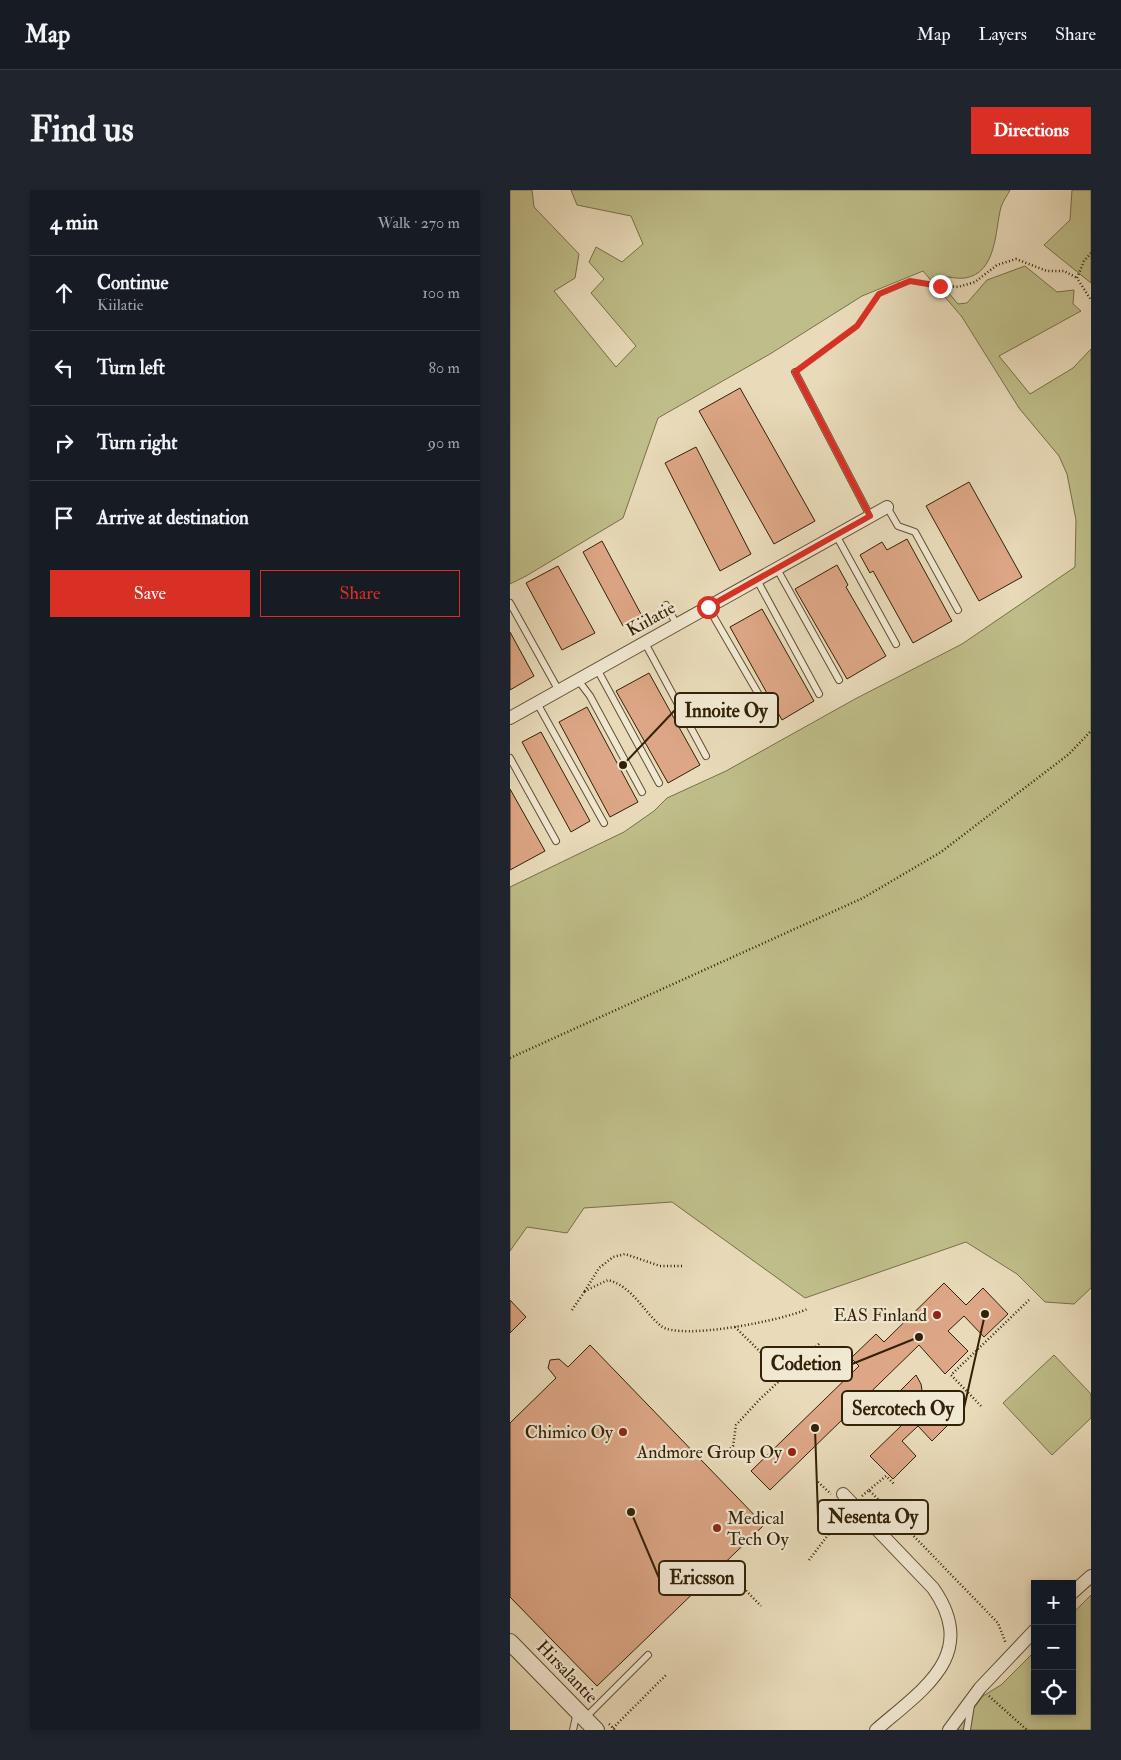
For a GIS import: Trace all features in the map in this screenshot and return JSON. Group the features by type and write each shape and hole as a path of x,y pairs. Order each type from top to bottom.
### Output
{"street":[{"name":"Kiilatie","path":"510,718 887,507"},
{"path":"840,1497 933,1588 944,1603 950,1624 951,1633 946,1657 936,1676 876,1730"},
{"path":"1076,1589 1091,1576"},
{"path":"949,1730 980,1688 1031,1634"},
{"name":"Hirsalantie","path":"510,1642 583,1722"}],"lane":[{"path":"795,372 870,516"},
{"path":"887,507 898,526 915,532 958,610"},
{"path":"836,535 896,644"},
{"path":"777,569 839,680"},
{"path":"757,580 819,694"},
{"path":"510,603 559,691"},
{"path":"666,605 677,625"},
{"path":"708,607 773,719"},
{"path":"645,643 706,756"},
{"path":"597,669 659,783"},
{"path":"578,680 590,696 642,792"},
{"path":"537,703 604,824"},
{"path":"510,758 556,841"},
{"path":"583,1722 648,1655"},
{"path":"967,1730 972,1699"}],"path":[{"path":"1077,278 1084,261 1091,253"},
{"path":"795,372 857,326 879,294 898,284 910,281 958,287 975,282 997,266 1016,259 1047,271 1064,271 1077,278 1091,300"},
{"path":"510,1058 863,898 941,852 1069,754 1091,731"},
{"path":"572,1310 599,1268 613,1257 625,1254 660,1266 682,1266"},
{"path":"585,1291 608,1280 619,1282 663,1328 678,1333 735,1327 797,1314 807,1309"},
{"path":"981,1406 951,1375 1029,1300"},
{"path":"735,1327 785,1376"},
{"path":"720,1458 733,1446 736,1425 760,1399 820,1343"},
{"path":"869,1490 886,1476 895,1485"},
{"path":"818,1482 840,1497"},
{"path":"729,1573 761,1606"},
{"path":"613,1728 667,1674"},
{"path":"980,1688 1027,1730"}],"shaded area":[{"path":"510,190 532,190 534,207 579,254 575,278 554,291 616,367 636,346 591,293 604,279 589,262 596,247 622,262 643,244 631,216 577,205 571,190 1010,190 1001,207 993,249 983,268 965,278 942,276 938,280 958,304 967,303 987,280 1025,266 1057,292 1074,290 1073,304 1081,311 999,356 1030,394 1073,368 1091,349 1091,1288 1074,1304 1045,1302 1017,1274 966,1242 805,1298 672,1202 584,1208 567,1233 527,1227 510,1251 510,887 624,832 654,811 667,798 726,771 855,699 962,644 1075,567 1076,520 1067,474 1059,456 1019,408 962,317 923,271 862,296 770,354 658,418 623,518 510,584"},
{"path":"1072,190 1091,190 1091,283 1044,245 1070,220"},
{"path":"1054,1355 1091,1394 1091,1418 1052,1455 1003,1403"},
{"path":"1091,1595 1091,1730 957,1730 983,1696 1001,1685 1031,1655 1031,1715 1076,1715 1076,1610"}],"building":[{"path":"740,388 815,521 774,544 699,411"},
{"path":"696,447 751,554 720,571 665,463"},
{"path":"969,482 1022,577 979,601 926,506"},
{"path":"907,539 952,621 913,643 873,571 870,573 860,555 882,542 887,550"},
{"path":"602,541 642,616 623,626 583,552"},
{"path":"837,565 848,585 846,587 886,656 847,679 795,589"},
{"path":"558,566 595,633 562,650 526,583"},
{"path":"762,609 814,701 782,720 730,627"},
{"path":"510,632 534,676 510,690"},
{"path":"649,673 700,765 668,783 616,691"},
{"path":"587,707 638,802 610,817 559,722"},
{"path":"541,732 590,821 571,832 522,742"},
{"path":"510,789 545,851 510,870"},
{"path":"944,1283 966,1305 983,1288 1008,1314 984,1337 964,1316 948,1331 968,1351 945,1374 919,1345 770,1490 751,1471 859,1366 851,1358 876,1334 884,1342"},
{"path":"510,1300 526,1317 510,1333"},
{"path":"590,1345 764,1525 597,1686 510,1597 510,1423 556,1378 548,1368 550,1360 559,1359 568,1367"},
{"path":"916,1375 921,1384 924,1403 933,1395 955,1418 932,1441 918,1426 902,1441 916,1456 893,1479 870,1456 902,1425 884,1407"}],"place":[{"name":"Innoite Oy","path":"623,765"},
{"name":"Sercotech Oy","path":"985,1314"},
{"name":"EAS Finland","path":"937,1315"},
{"name":"Codetion","path":"919,1337"},
{"name":"Nesenta Oy","path":"815,1428"},
{"name":"Chimico Oy","path":"623,1432"},
{"name":"Andmore Group Oy","path":"792,1452"},
{"name":"Ericsson","path":"631,1512"},
{"name":"Medical Tech Oy","path":"717,1528"}],"route":[{"path":"708,607 870,516 795,372 857,326 879,294 898,284 910,281 940,286"}]}
